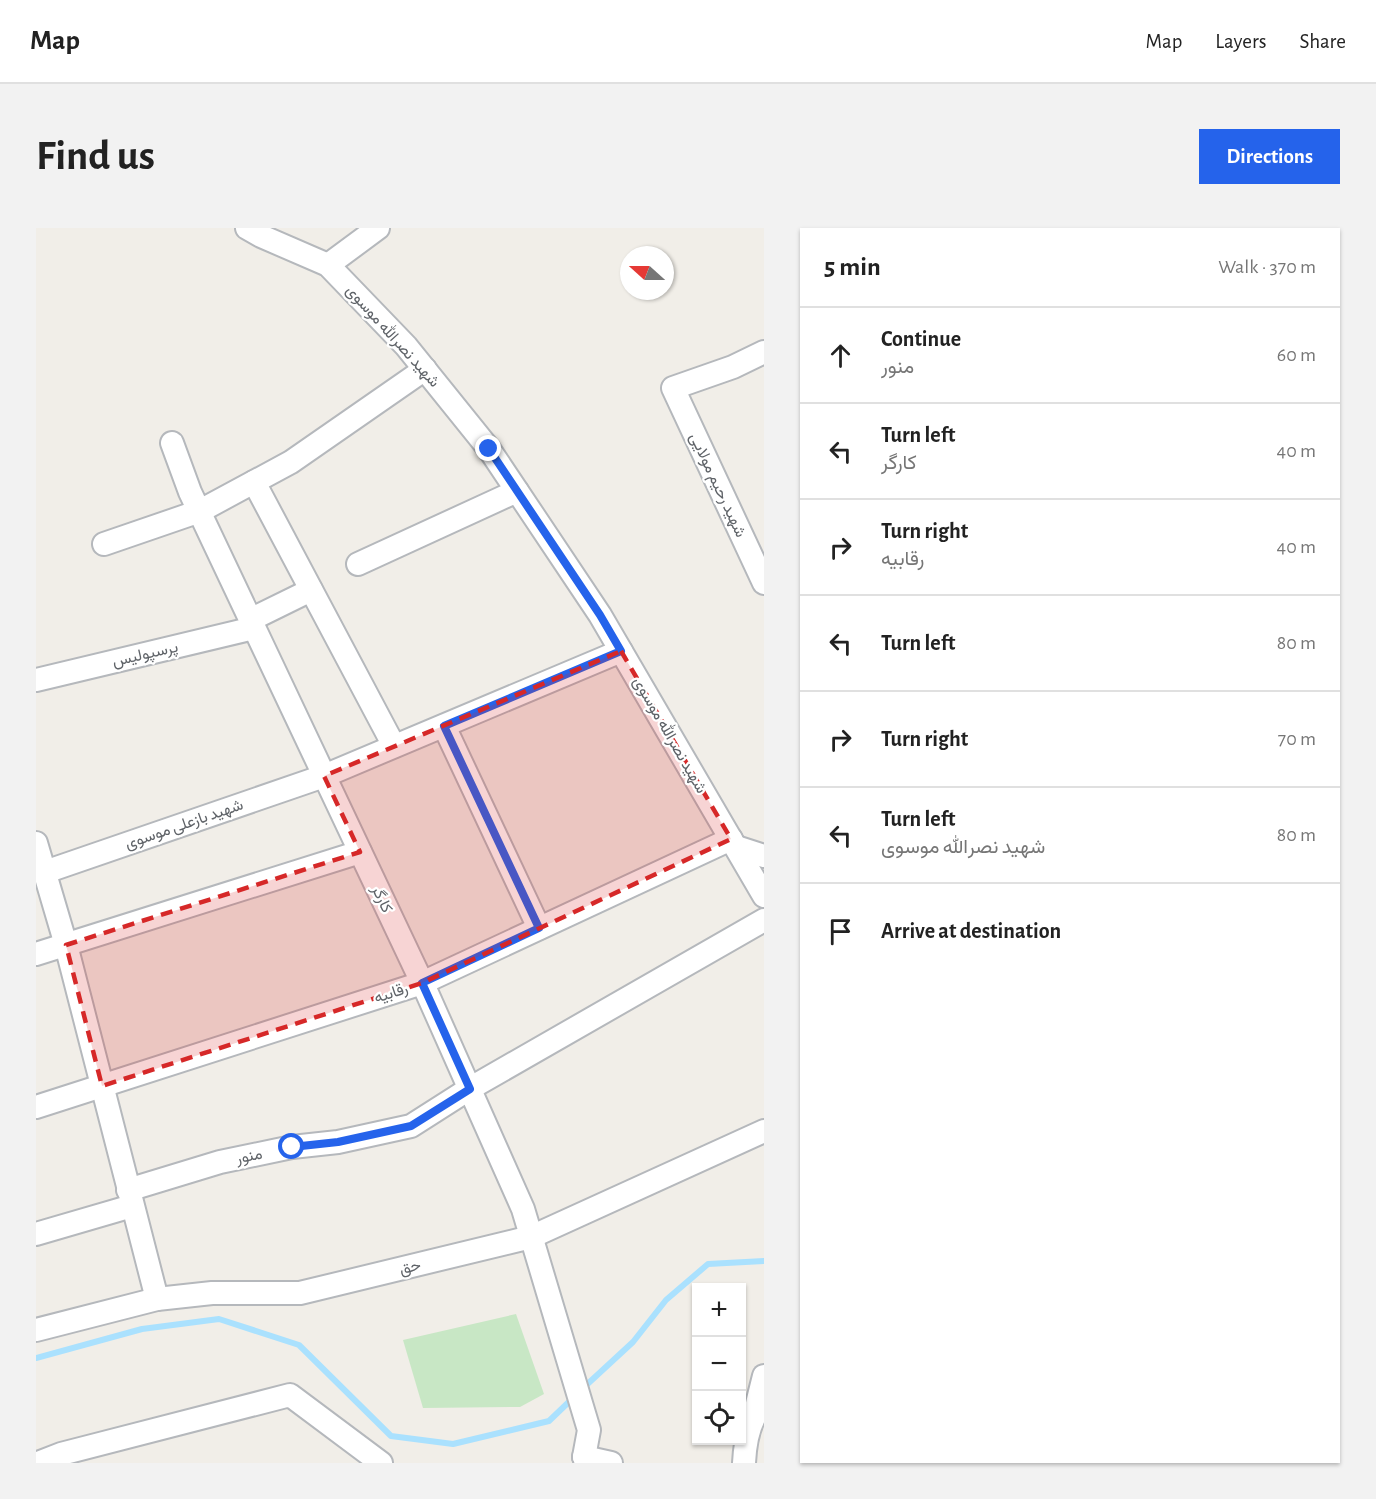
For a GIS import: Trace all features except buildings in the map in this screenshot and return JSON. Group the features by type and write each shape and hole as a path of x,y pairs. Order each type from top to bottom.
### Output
{"street":[{"path":"247,228 328,265 378,228"},
{"name":"شهید نصرالله موسوی","path":"328,265 406,346 489,449 600,615 764,896"},
{"name":"شهید رحیم مولایی","path":"764,352 734,367 673,388 764,583"},
{"path":"104,544 200,512 291,462 425,369"},
{"name":"کارگر","path":"171,442 200,512 422,983 523,1209 588,1430 574,1460"},
{"path":"254,482 394,746"},
{"path":"358,564 517,491"},
{"name":"پرسپولیس","path":"36,680 252,624 312,590"},
{"name":"شهید بازعلی موسوی","path":"45,872 324,776 621,651"},
{"path":"444,726 539,928"},
{"path":"36,843 66,945 157,1299"},
{"path":"733,843 764,856"},
{"name":"رقابیه","path":"36,1107 422,983 539,928 733,843"},
{"path":"36,954 360,852"},
{"name":"منور","path":"36,1234 220,1162 292,1147 338,1142 411,1126 470,1089 764,920"},
{"name":"حق","path":"36,1330 157,1299 212,1293 300,1293 531,1237 764,1131"},
{"path":"744,1463 745,1450 760,1408 764,1376"},
{"path":"38,1463 63,1459 290,1395 381,1463"},
{"path":"574,1460 611,1463"}],"highlighted area":[{"path":"621,651 731,839 422,983 102,1086 66,945 360,852 324,776"}],"green space":[{"path":"516,1314 544,1394 520,1407 423,1408 403,1340"}],"waterway":[{"path":"581,1390 633,1342 666,1300 708,1264 764,1261"},
{"path":"36,1358 142,1329 219,1319 299,1345 391,1436 453,1444 549,1421 574,1397"}],"route":[{"path":"292,1147 338,1142 411,1126 470,1089 422,983 539,928 444,726 621,651 600,615 489,449"}]}
